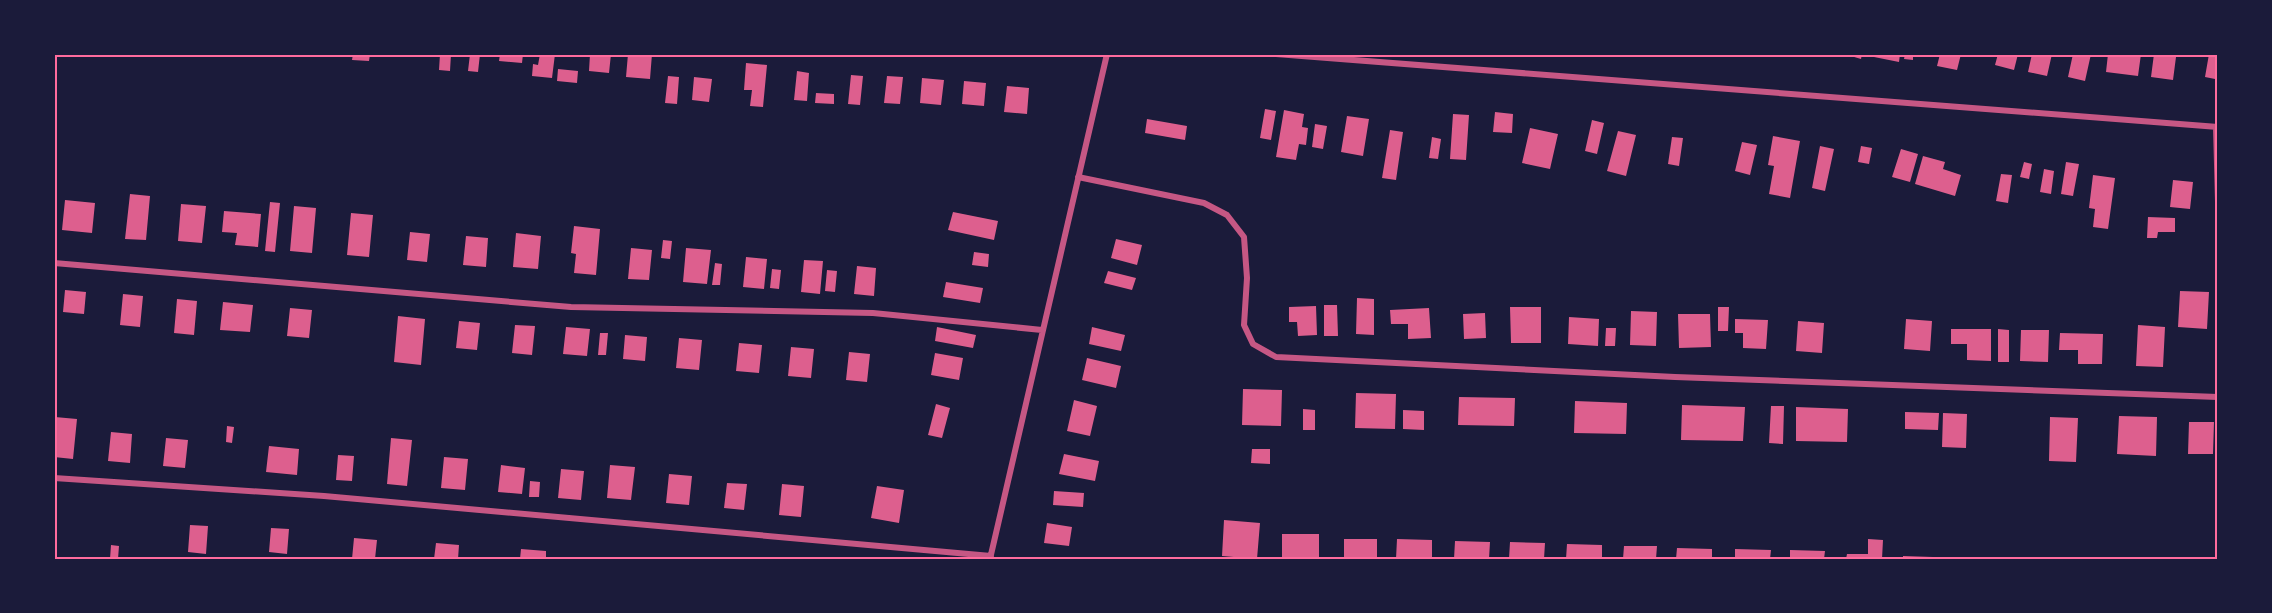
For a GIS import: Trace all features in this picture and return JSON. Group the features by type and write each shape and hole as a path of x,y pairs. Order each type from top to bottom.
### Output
{"street":[{"path":"54,478 324,496 991,558 1107,54"},
{"path":"1276,54 2217,127 2218,202"},
{"path":"1078,177 1204,203 1227,215 1244,237 1247,278 1244,325 1253,344 1275,357 1675,377 2218,397"},
{"path":"54,262 571,307 873,313 1042,330"}],"building":[{"path":"353,54 370,54 369,61 352,60"},
{"path":"440,54 451,54 450,71 439,70"},
{"path":"470,54 480,54 478,72 468,71"},
{"path":"500,54 523,54 522,63 499,61"},
{"path":"540,54 555,54 552,78 532,76 533,64 538,65"},
{"path":"590,54 611,54 609,73 589,71"},
{"path":"628,54 652,54 650,79 626,77"},
{"path":"1844,54 1862,54 1861,59"},
{"path":"1875,54 1900,54 1899,62 1874,57"},
{"path":"1905,54 1913,54 1913,60 1904,59"},
{"path":"1940,54 1961,54 1957,70 1937,66"},
{"path":"1998,54 2018,54 2014,70 1995,65"},
{"path":"2032,54 2052,54 2047,76 2028,72"},
{"path":"2073,54 2091,54 2085,81 2068,77"},
{"path":"2108,54 2141,54 2138,76 2106,72"},
{"path":"2154,54 2176,57 2173,80 2151,77"},
{"path":"2209,54 2218,54 2215,79 2205,77"},
{"path":"746,63 767,65 763,107 750,106 752,90 744,90"},
{"path":"558,69 578,71 577,83 557,81"},
{"path":"797,71 809,73 807,101 794,100"},
{"path":"851,75 863,76 860,105 848,104"},
{"path":"668,76 679,77 677,104 665,103"},
{"path":"887,76 903,77 900,104 884,103"},
{"path":"694,77 712,79 709,102 692,100"},
{"path":"922,78 944,80 941,105 920,103"},
{"path":"964,81 986,83 984,106 962,104"},
{"path":"1007,86 1029,88 1027,114 1004,112"},
{"path":"816,93 834,94 834,104 815,103"},
{"path":"1265,109 1276,111 1271,140 1260,138"},
{"path":"1284,110 1304,114 1302,127 1308,128 1306,145 1299,144 1296,160 1276,157"},
{"path":"1495,112 1513,114 1512,133 1493,132"},
{"path":"1453,114 1469,115 1466,160 1450,159"},
{"path":"1347,116 1369,119 1363,156 1341,152"},
{"path":"1147,119 1187,126 1185,140 1145,133"},
{"path":"1592,120 1604,123 1597,154 1585,151"},
{"path":"1315,124 1327,126 1323,149 1312,147"},
{"path":"1530,128 1558,134 1550,169 1522,163"},
{"path":"1390,130 1403,132 1396,180 1382,178"},
{"path":"1618,131 1636,135 1626,176 1607,171"},
{"path":"1773,136 1800,141 1790,198 1769,194 1774,166 1768,165"},
{"path":"1432,137 1441,139 1438,159 1429,158"},
{"path":"1672,137 1683,138 1679,166 1668,164"},
{"path":"1742,142 1757,145 1750,175 1735,171"},
{"path":"1820,146 1834,149 1825,191 1812,188"},
{"path":"1861,146 1872,148 1869,164 1858,162"},
{"path":"1901,149 1918,154 1910,182 1892,177"},
{"path":"1923,156 1945,162 1943,169 1961,175 1955,196 1915,184"},
{"path":"2024,162 2032,164 2029,179 2020,177"},
{"path":"2066,162 2079,164 2073,196 2061,194"},
{"path":"2044,169 2054,171 2051,194 2040,192"},
{"path":"2001,174 2012,175 2008,203 1996,201"},
{"path":"2093,175 2115,178 2108,229 2093,227 2095,209 2089,208"},
{"path":"2173,180 2193,182 2190,209 2170,207"},
{"path":"130,194 150,196 146,240 125,239"},
{"path":"65,200 95,203 92,233 62,230"},
{"path":"270,202 280,203 275,252 265,251"},
{"path":"181,204 206,206 202,243 178,241"},
{"path":"294,206 316,208 312,253 290,251"},
{"path":"224,211 261,214 258,247 235,245 237,233 222,232"},
{"path":"953,212 998,221 994,240 948,230"},
{"path":"351,213 373,215 369,257 347,255"},
{"path":"2148,217 2175,218 2175,232 2158,232 2157,238 2147,238"},
{"path":"574,226 600,229 596,275 574,273 576,254 571,253"},
{"path":"410,232 430,234 427,262 407,260"},
{"path":"516,233 541,236 538,269 513,267"},
{"path":"466,236 488,238 486,267 463,265"},
{"path":"1116,239 1142,245 1137,265 1111,258"},
{"path":"663,240 672,241 670,259 661,258"},
{"path":"631,248 652,250 649,280 628,279"},
{"path":"686,248 711,250 707,284 683,282"},
{"path":"974,252 989,254 988,267 972,265"},
{"path":"746,257 767,259 764,289 743,287"},
{"path":"804,260 823,261 820,294 801,292"},
{"path":"715,263 722,264 720,285 712,285"},
{"path":"857,266 876,268 874,296 854,294"},
{"path":"772,269 781,270 779,289 770,288"},
{"path":"827,270 837,271 835,292 825,291"},
{"path":"1108,271 1136,278 1132,290 1104,283"},
{"path":"946,282 983,288 980,303 943,297"},
{"path":"65,290 86,292 84,314 63,312"},
{"path":"2180,291 2209,292 2207,329 2178,327"},
{"path":"123,294 143,296 140,327 120,325"},
{"path":"1357,298 1374,299 1374,335 1356,334"},
{"path":"177,299 197,301 194,335 174,333"},
{"path":"223,302 253,305 250,332 220,330"},
{"path":"1324,305 1337,305 1338,336 1324,336"},
{"path":"1316,306 1317,335 1298,336 1297,322 1289,322 1289,307"},
{"path":"1510,307 1541,307 1541,343 1511,343"},
{"path":"1718,307 1729,307 1728,331 1718,331"},
{"path":"290,308 312,310 309,338 287,336"},
{"path":"1429,308 1431,338 1408,339 1408,324 1391,324 1390,310"},
{"path":"1631,311 1657,312 1656,346 1630,345"},
{"path":"1485,313 1486,338 1464,339 1463,314"},
{"path":"1678,314 1710,314 1711,347 1679,348"},
{"path":"398,316 425,319 421,365 394,362"},
{"path":"1569,317 1599,319 1598,346 1568,344"},
{"path":"1735,319 1768,320 1766,349 1743,348 1743,333 1735,333"},
{"path":"1906,319 1932,321 1930,351 1904,349"},
{"path":"459,321 480,323 477,350 456,348"},
{"path":"1798,321 1824,323 1822,353 1796,351"},
{"path":"515,325 535,326 532,355 512,353"},
{"path":"2138,325 2165,327 2163,367 2136,366"},
{"path":"566,327 590,329 587,356 563,354"},
{"path":"937,327 976,335 973,348 935,341"},
{"path":"1092,327 1125,335 1121,351 1089,344"},
{"path":"1606,328 1616,328 1615,346 1605,346"},
{"path":"1951,329 1991,329 1991,361 1967,360 1967,344 1951,344"},
{"path":"1998,329 2009,330 2009,362 1998,362"},
{"path":"2021,330 2049,330 2048,362 2020,361"},
{"path":"600,333 608,333 606,355 598,355"},
{"path":"2060,333 2103,334 2102,364 2078,364 2078,350 2059,350"},
{"path":"625,335 647,337 645,361 623,359"},
{"path":"679,338 702,340 699,370 676,368"},
{"path":"739,343 762,345 759,373 736,371"},
{"path":"791,347 814,349 811,378 788,376"},
{"path":"849,352 870,354 867,382 846,380"},
{"path":"935,353 963,358 959,380 931,375"},
{"path":"1087,358 1121,366 1116,388 1082,380"},
{"path":"1243,389 1282,390 1281,426 1242,425"},
{"path":"1356,393 1396,394 1395,429 1355,428"},
{"path":"1459,397 1515,398 1514,426 1458,425"},
{"path":"1074,400 1097,406 1090,436 1067,431"},
{"path":"1575,401 1627,403 1626,434 1574,433"},
{"path":"936,404 950,408 942,438 928,435"},
{"path":"1682,405 1745,407 1743,441 1681,440"},
{"path":"1771,406 1784,406 1783,444 1769,443"},
{"path":"1796,407 1848,409 1847,442 1796,441"},
{"path":"1303,409 1315,410 1315,430 1303,430"},
{"path":"1403,410 1424,411 1424,430 1403,429"},
{"path":"1905,412 1939,413 1938,430 1905,429"},
{"path":"1943,413 1967,414 1966,448 1942,447"},
{"path":"2119,416 2157,417 2156,456 2117,454"},
{"path":"55,417 77,419 73,459 54,457"},
{"path":"2050,417 2078,418 2076,462 2049,461"},
{"path":"2189,422 2214,422 2213,454 2188,454"},
{"path":"227,426 234,427 232,443 226,442"},
{"path":"111,432 132,434 130,463 108,461"},
{"path":"166,438 188,440 185,468 163,466"},
{"path":"391,438 412,440 407,486 387,484"},
{"path":"269,446 299,449 297,475 266,472"},
{"path":"1252,449 1270,449 1270,464 1251,463"},
{"path":"1064,454 1099,461 1095,481 1059,474"},
{"path":"338,455 354,456 352,481 336,480"},
{"path":"444,457 468,459 465,490 441,488"},
{"path":"501,465 525,468 522,494 498,492"},
{"path":"610,465 635,467 631,500 607,498"},
{"path":"561,469 584,471 581,500 558,498"},
{"path":"669,474 692,476 689,505 666,503"},
{"path":"530,481 540,482 539,497 529,497"},
{"path":"727,483 747,484 744,510 724,508"},
{"path":"782,484 804,486 801,517 779,515"},
{"path":"877,486 904,490 899,523 871,518"},
{"path":"1054,491 1084,493 1083,507 1053,505"},
{"path":"1224,520 1260,523 1257,559 1222,556"},
{"path":"1047,523 1072,527 1069,546 1044,543"},
{"path":"190,525 208,526 206,554 188,552"},
{"path":"271,528 289,529 287,554 269,552"},
{"path":"1282,534 1319,534 1319,559 1282,558"},
{"path":"354,538 377,540 375,559 352,559"},
{"path":"1344,539 1377,539 1377,559 1344,559"},
{"path":"1397,539 1432,540 1432,559 1396,559"},
{"path":"1868,539 1883,540 1882,559 1846,559 1847,554 1868,554"},
{"path":"1455,541 1490,542 1489,559 1454,559"},
{"path":"1510,542 1545,543 1544,559 1509,559"},
{"path":"436,543 459,545 458,559 434,559"},
{"path":"1567,544 1602,545 1602,559 1566,559"},
{"path":"111,545 119,546 118,559 110,559"},
{"path":"1624,546 1657,546 1656,559 1623,559"},
{"path":"1677,548 1712,549 1712,559 1676,559"},
{"path":"521,549 546,551 546,559 520,559"},
{"path":"1735,549 1771,550 1770,559 1735,559"},
{"path":"1790,550 1825,551 1824,559 1790,559"},
{"path":"1903,556 1933,557 1933,559 1903,559"}]}
